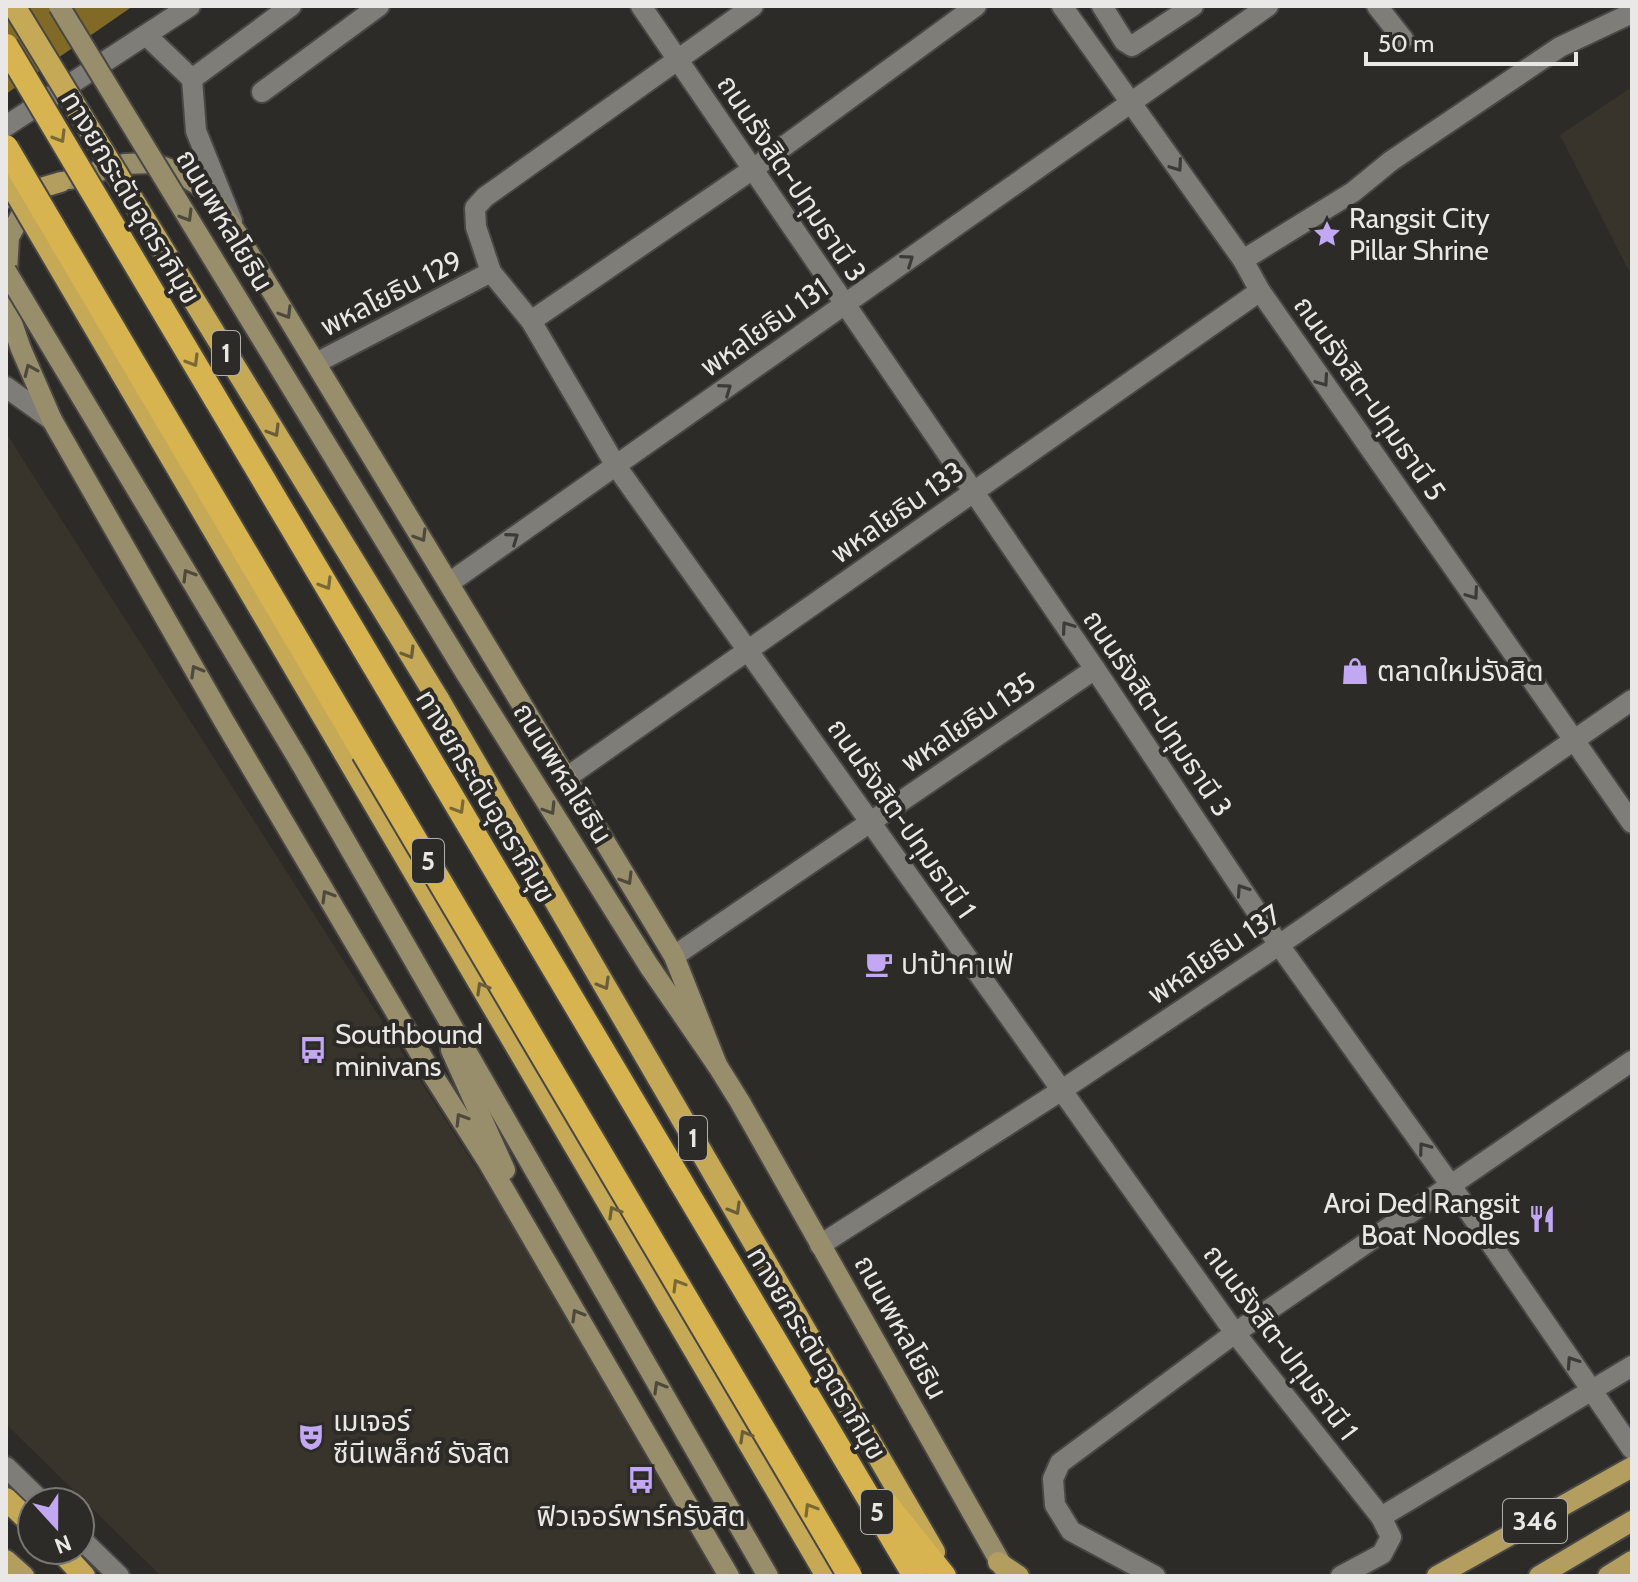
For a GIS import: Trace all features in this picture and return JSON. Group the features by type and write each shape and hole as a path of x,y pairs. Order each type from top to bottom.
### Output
{"highway":[{"name":"1","path":"14,6 438,699 946,1576"},
{"name":"ทางยกระดับอุตราภิมุข","path":"6,46 915,1576"},
{"name":"5","path":"6,147 850,1576"},
{"path":"6,176 827,1576"},
{"path":"839,1448 946,1576"}],"main road":[{"name":"ถนนพหลโยธิน","path":"59,6 465,672 649,966 717,1065 1003,1569"},
{"path":"6,198 94,170 125,164 152,163 178,172 204,189 236,232 674,956 717,1065"},
{"path":"61,182 21,215 9,237 6,258 6,290 11,320 52,420 224,721 544,1258 729,1576"},
{"path":"6,271 300,762 768,1576"},
{"path":"404,944 544,1258"},
{"name":"346","path":"1437,1576 1632,1467"},
{"path":"1539,1576 1632,1521"},
{"path":"6,1560 24,1576"},
{"path":"1608,1576 1632,1561"},
{"path":"1003,1569 1019,1576"}],"street":[{"path":"6,126 190,6"},
{"path":"192,79 291,6"},
{"path":"262,92 379,6"},
{"name":"ถนนรังสิต-ปทุมธานี 3","path":"641,6 1095,669 1279,945 1450,1184 1632,1449"},
{"path":"678,60 753,6"},
{"path":"531,321 753,169 976,6"},
{"name":"ถนนรังสิต-ปทุมธานี 5","path":"1062,6 1243,260 1260,291 1632,823"},
{"path":"1102,6 1124,41 1132,46 1193,6"},
{"name":"พหลโยธิน 131","path":"449,583 1268,6"},
{"path":"1377,6 1403,39"},
{"path":"1243,260 1353,192 1391,161 1560,47 1632,13"},
{"path":"146,35 192,79 196,131 236,232"},
{"name":"ถนนรังสิต-ปทุมธานี 1","path":"678,60 485,197 475,208 476,227 491,272 531,321 616,466 1235,1333 1381,1517"},
{"name":"พหลโยธิน 129","path":"316,363 491,272"},
{"name":"พหลโยธิน 133","path":"566,778 1260,291"},
{"path":"6,387 52,420"},
{"name":"พหลโยธิน 135","path":"674,956 1095,669"},
{"name":"พหลโยธิน 137","path":"820,1245 1062,1090 1279,945 1632,700"},
{"path":"1155,1576 1071,1531 1055,1505 1053,1479 1060,1463 1235,1333 1632,1061"},
{"path":"1341,1576 1382,1554 1391,1537 1381,1517 1632,1366"},
{"path":"6,1467 26,1486"},
{"path":"96,1563 119,1576"}],"shaded area":[{"path":"6,6 133,6 6,94"},
{"path":"1632,87 1632,277 1560,135"},
{"path":"6,433 737,1576 161,1576 96,1512 96,1486 69,1486 6,1424"}],"place":[{"name":"Rangsit City Pillar Shrine","path":"1327,234"},
{"name":"ตลาดใหม่รังสิต","path":"1355,671"},
{"name":"ปาป้าคาเฟ่","path":"879,964"},
{"name":"Southbound minivans","path":"313,1050"},
{"name":"Aroi Ded Rangsit Boat Noodles","path":"1542,1219"},
{"name":"เมเจอร์ ซีนีเพล็กซ์ รังสิต","path":"311,1437"},
{"name":"ฟิวเจอร์พาร์ครังสิต","path":"641,1480"}]}
